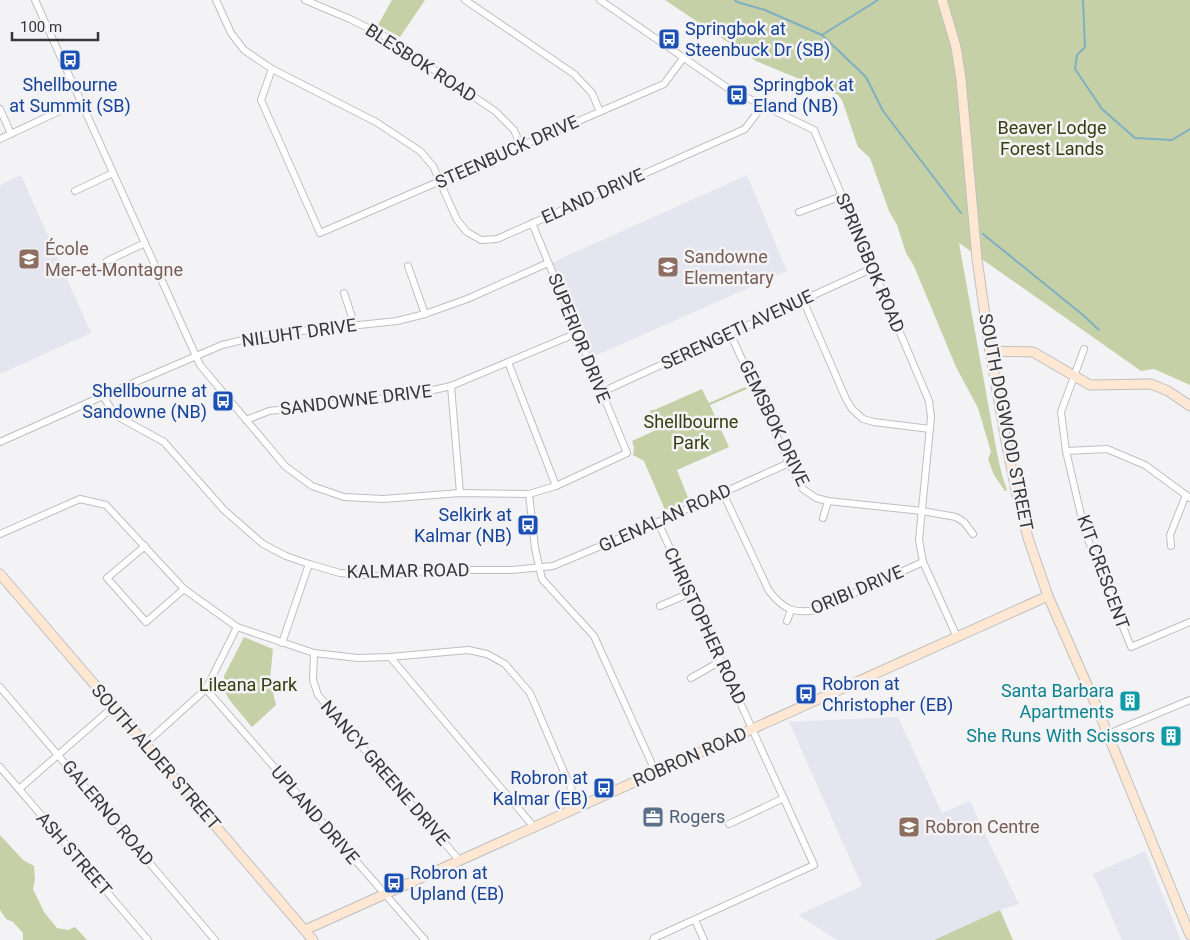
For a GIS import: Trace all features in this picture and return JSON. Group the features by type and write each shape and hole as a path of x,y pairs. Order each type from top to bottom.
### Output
{"street":[{"path":"35,0 200,365 285,466 312,486 344,497 383,499 460,493 529,494 556,486 508,362"},
{"name":"BLESBOK ROAD","path":"305,0 350,19 392,41 495,111 514,130 521,146"},
{"path":"464,0 574,74 592,93 600,112"},
{"name":"SPRINGBOK ROAD","path":"600,0 729,89 814,130 929,401 931,417 919,540 923,562 957,637"},
{"name":"SOUTH DOGWOOD STREET","path":"942,0 956,47 961,79 977,266 990,351 1016,490 1028,538 1048,596 1108,734 1190,936"},
{"path":"218,1 231,33 244,50 272,69"},
{"name":"STEENBUCK DRIVE","path":"272,69 261,100 320,233 664,84 684,57"},
{"name":"ELAND DRIVE","path":"272,69 376,122 420,151 432,166 457,220 467,232 481,240 497,239 745,129 763,105"},
{"path":"0,139 81,101"},
{"path":"0,109 11,134"},
{"path":"75,191 113,173"},
{"path":"799,212 842,196"},
{"name":"SUPERIOR DRIVE","path":"532,223 627,453 556,486"},
{"path":"107,261 145,242"},
{"name":"NILUHT DRIVE","path":"0,442 222,345 264,334 397,321 425,314 467,300 548,263"},
{"path":"408,266 425,314"},
{"name":"SERENGETI AVENUE","path":"602,392 873,268"},
{"path":"344,293 356,326"},
{"path":"804,300 852,409 863,419 874,422 930,430"},
{"name":"SANDOWNE DRIVE","path":"246,420 269,411 408,396 451,386 577,333"},
{"name":"GEMSBOK DRIVE","path":"730,333 789,463 803,489 816,498 828,501 922,511 956,517 964,522 974,534"},
{"name":"KIT CRESCENT","path":"1084,349 1062,412 1066,451 1085,532 1131,647 1190,622"},
{"path":"990,351 1033,352 1090,385 1151,384 1168,391 1190,406"},
{"path":"451,386 460,493"},
{"name":"KALMAR ROAD","path":"104,396 115,415 164,442 224,510 263,544 286,556 340,573 377,576 437,570 512,570 540,567"},
{"path":"1066,451 1107,450 1145,465 1188,497 1170,536 1171,546"},
{"name":"GLENALAN ROAD","path":"540,567 553,566 658,522 789,463"},
{"name":"ORIBI DRIVE","path":"723,493 769,591 777,602 791,610 804,612 817,610 923,562"},
{"path":"529,494 535,548 542,579 594,636 656,773"},
{"path":"0,534 80,499 106,505 184,589 237,627 314,653 358,658 468,650 487,654 505,664 530,693 579,807"},
{"name":"GEMSBOK DRIVE","path":"823,518 828,501"},
{"name":"CHRISTOPHER ROAD","path":"658,522 814,866 695,920"},
{"path":"145,546 107,578 146,622 184,589"},
{"path":"282,643 309,564"},
{"name":"SOUTH ALDER STREET","path":"0,574 313,940"},
{"path":"660,606 690,593"},
{"name":"ROBRON ROAD","path":"304,930 1048,596"},
{"name":"ORIBI DRIVE","path":"787,621 791,610"},
{"path":"145,744 206,689 237,627"},
{"name":"NANCY GREENE DRIVE","path":"314,653 313,680 318,695 460,860"},
{"path":"390,657 534,827"},
{"path":"691,678 721,661"},
{"name":"GALERNO ROAD","path":"0,687 215,940"},
{"name":"UPLAND DRIVE","path":"206,689 425,940"},
{"path":"1108,734 1190,700"},
{"path":"19,789 114,707"},
{"name":"ASH STREET","path":"0,767 148,940"},
{"path":"730,824 784,798"},
{"path":"653,940 695,920 704,940"}],"shaded area":[{"name":"École Mer-et-Montagne","path":"21,175 91,333 0,374 0,185"},
{"name":"Sandowne Elementary","path":"747,175 787,271 588,359 549,264"},
{"name":"Robron Centre","path":"898,717 942,813 970,801 1019,904 1000,910 934,940 837,940 798,915 862,886 789,722"},
{"path":"1145,851 1181,940 1122,940 1093,874"}],"green space":[{"path":"392,0 425,0 400,37 378,25"},
{"name":"Beaver Lodge Forest Lands","path":"665,0 1190,0 1190,385 1154,369 1141,371 959,243 997,453 1007,490 1005,491 994,475 988,459 991,452 978,408 956,367 914,266 906,253 897,225 889,211 870,158 858,147 842,100 838,95 756,61"},
{"name":"Shellbourne Park","path":"745,387 747,389 710,405 729,447 677,470 689,500 665,510 644,461 633,455 632,441 654,431 655,426 649,413 651,410 702,389 709,403"},
{"name":"Lileana Park","path":"244,637 273,649 270,679 276,705 252,727 231,702 224,686 224,676"},
{"path":"0,835 23,860 34,866 35,879 33,889 44,912 57,928 68,930 75,927 87,940 23,940 23,933 13,922 6,919 0,910"},
{"path":"1000,910 1013,940 934,940"}],"waterway":[{"path":"735,0 765,10 822,35 866,77 883,111 961,213"},
{"path":"822,35 878,0"},
{"path":"1083,0 1085,47 1077,55 1075,69 1102,109 1135,138 1172,140 1190,129"},
{"path":"983,234 1099,330"}],"place":[{"name":"Springbok at Steenbuck Dr (SB)","path":"669,39"},
{"name":"Shellbourne at Summit (SB)","path":"70,60"},
{"name":"Springbok at Eland (NB)","path":"737,95"},
{"name":"École Mer-et-Montagne","path":"29,259"},
{"name":"Sandowne Elementary","path":"668,267"},
{"name":"Shellbourne at Sandowne (NB)","path":"223,401"},
{"name":"Selkirk at Kalmar (NB)","path":"528,525"},
{"name":"Robron at Christopher (EB)","path":"806,694"},
{"name":"Santa Barbara Apartments","path":"1130,701"},
{"name":"She Runs With Scissors","path":"1171,736"},
{"name":"Robron at Kalmar (EB)","path":"604,788"},
{"name":"Rogers","path":"653,817"},
{"name":"Robron Centre","path":"909,827"},
{"name":"Robron at Upland (EB)","path":"394,883"}]}
